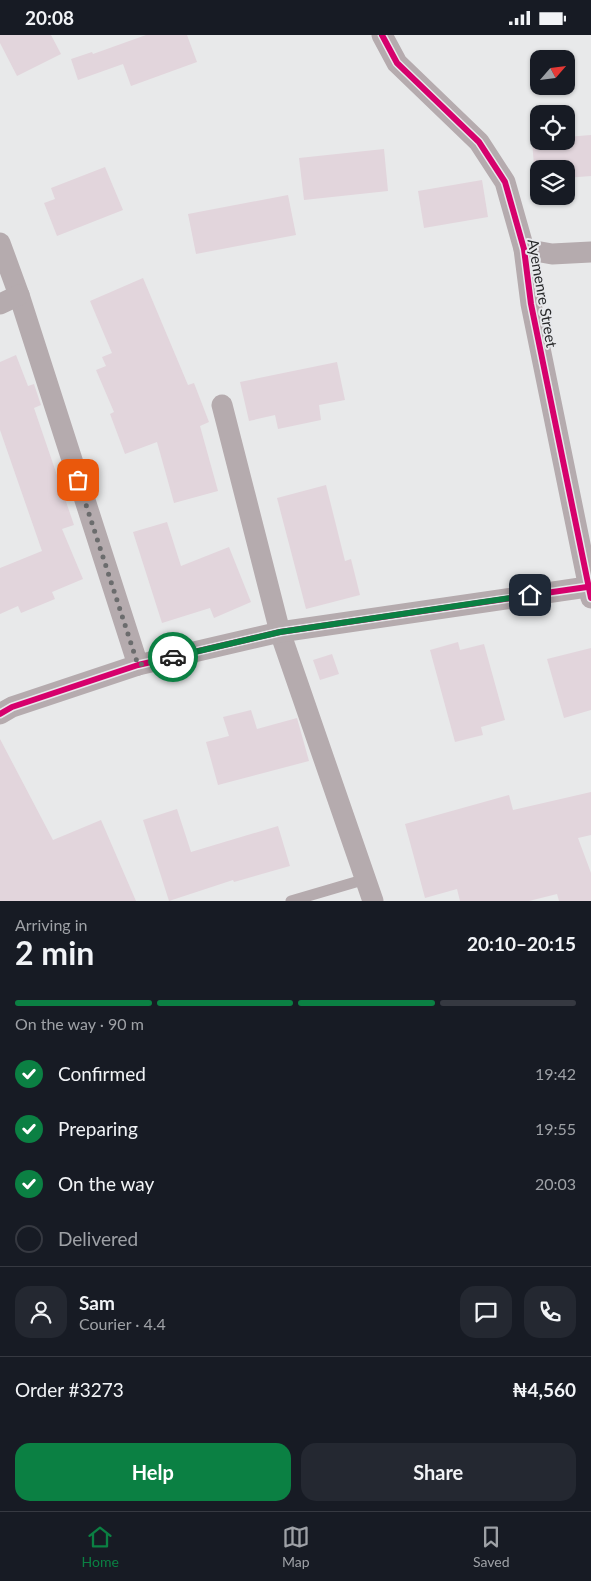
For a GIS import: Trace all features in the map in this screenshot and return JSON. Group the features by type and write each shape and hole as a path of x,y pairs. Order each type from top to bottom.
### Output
{"street":[{"name":"Ayemenre Street","path":"382,35 396,63 479,142 504,182 524,249 531,304 584,520 589,592"},
{"path":"0,243 10,299 138,665"},
{"path":"524,249 552,254 591,251"},
{"path":"222,405 280,632 373,901"},
{"path":"0,714 12,707 138,665 280,632 589,592"}],"lane":[{"path":"291,901 366,879"}],"building":[{"path":"0,35 51,35 61,54 17,76 0,43"},
{"path":"146,35 187,35 197,62 131,86 123,64 78,80 71,59 92,52 93,54"},
{"path":"591,135 591,176 575,177 575,160 534,160 533,150 575,150 575,136"},
{"path":"384,149 388,191 304,200 299,158"},
{"path":"105,167 123,210 57,236 44,203 55,199 51,188"},
{"path":"482,180 488,217 424,228 418,191"},
{"path":"288,195 296,235 196,254 188,214"},
{"path":"143,278 188,385 194,383 209,422 200,426 218,491 174,503 157,442 125,454 110,414 114,412 96,370 106,366 102,357 112,353 90,301"},
{"path":"16,355 28,386 34,384 41,405 34,408 74,525 62,529 83,579 52,592 55,599 21,613 18,606 0,614 0,568 42,551 0,430 0,362"},
{"path":"337,362 345,400 319,405 321,420 278,429 275,415 249,421 240,382"},
{"path":"326,485 345,561 351,559 360,595 306,609 277,498"},
{"path":"167,522 181,566 229,547 251,602 214,618 210,608 162,623 133,532"},
{"path":"458,642 460,650 484,644 505,720 481,727 483,735 455,742 430,650"},
{"path":"591,648 591,710 564,718 547,659"},
{"path":"332,654 339,674 320,680 313,660"},
{"path":"251,710 257,729 297,718 309,761 218,785 206,742 229,736 223,717"},
{"path":"0,739 53,840 101,820 136,901 0,901"},
{"path":"591,792 591,835 578,838 591,873 591,901 559,901 557,894 529,901 460,901 457,889 425,898 405,824 509,795 513,810"},
{"path":"177,809 191,852 278,826 290,866 234,882 233,880 169,901 143,820"}],"cycle path":[{"path":"382,35 397,63 479,142 505,182 524,249 531,304 591,598"},
{"path":"0,714 12,707 138,665 280,632 587,587"}],"way so far":[{"path":"78,480 138,665 173,657"}],"route":[{"path":"173,657 280,632 530,595"}]}
